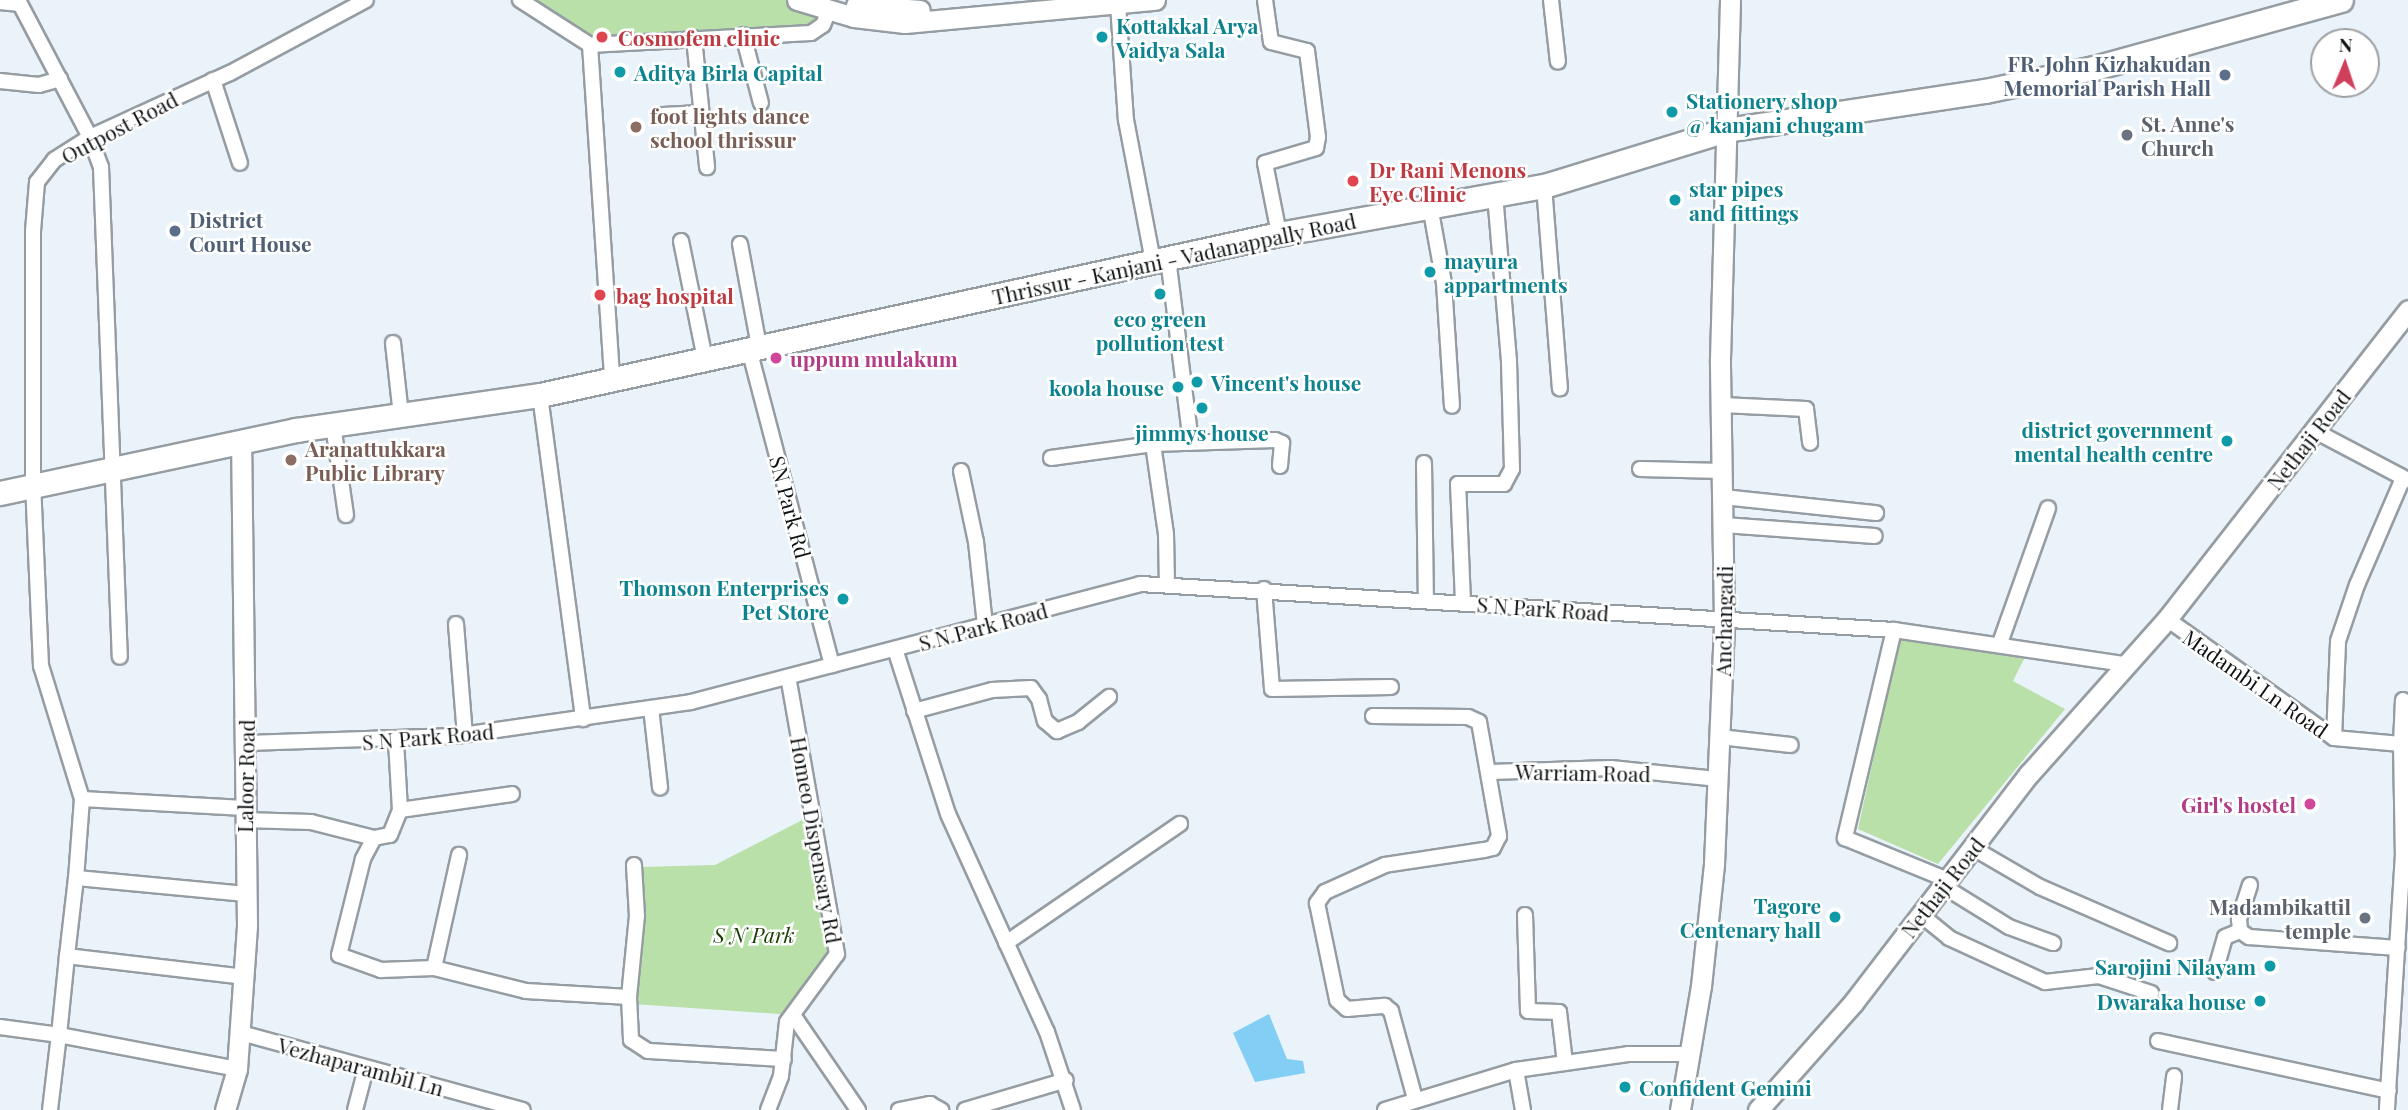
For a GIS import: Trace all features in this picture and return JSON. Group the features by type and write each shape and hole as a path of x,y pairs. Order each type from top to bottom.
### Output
{"main road":[{"name":"Thrissur - Kanjani - Vadanappally Road","path":"0,493 241,440 540,395 1279,234 1544,186 1726,130 1984,91 2094,68 2341,0"}],"street":[{"name":"Outpost Road","path":"82,799 41,666 33,485 33,231 37,182 54,160 90,137 213,80 366,0"},
{"path":"520,0 590,45 811,33 823,25 834,5"},
{"path":"797,0 862,12 1118,4 1155,0"},
{"path":"913,11 1027,0"},
{"path":"1265,0 1271,42 1307,51 1318,137 1316,148 1265,163 1279,234"},
{"path":"1551,0 1558,62"},
{"name":"Anchangadi","path":"1680,1110 1710,921 1720,737 1724,621 1722,405 1730,0"},
{"path":"0,2 19,2 90,137 101,167 120,657"},
{"path":"1118,4 1126,120 1161,260 1191,443"},
{"path":"743,35 761,103"},
{"path":"694,38 707,167"},
{"path":"590,45 612,378"},
{"path":"0,81 39,85 60,79"},
{"path":"213,80 240,163"},
{"path":"663,115 701,113"},
{"path":"1544,186 1560,388"},
{"path":"1463,602 1458,484 1504,484 1513,469 1509,361 1495,195"},
{"path":"1430,206 1444,283 1452,406"},
{"path":"681,241 705,359"},
{"name":"SN Park Rd","path":"740,244 754,348 832,665"},
{"name":"Nethaji Road","path":"1758,1110 1853,1003 2029,774 2167,619 2408,310"},
{"path":"393,343 401,416"},
{"path":"540,395 583,719"},
{"path":"1722,405 1806,408 1810,443"},
{"path":"333,425 346,515"},
{"path":"2315,431 2406,479 2357,584 2338,641 2334,738"},
{"name":"Laloor Road","path":"225,1110 237,1069 245,978 244,814 247,743 241,440"},
{"path":"1051,458 1153,444 1280,440 1280,466"},
{"path":"1153,444 1167,546 1167,584"},
{"path":"1424,463 1426,599"},
{"path":"1640,469 1723,471"},
{"path":"961,471 976,542 985,625"},
{"path":"1723,497 1876,513"},
{"path":"2000,643 2048,508"},
{"path":"1724,525 1875,536"},
{"name":"S N Park Road","path":"247,743 396,741 465,735 651,708 788,677 1140,584 1426,599 1724,621"},
{"path":"1264,589 1272,689 1391,687"},
{"name":"Madambi Ln Road","path":"2167,619 2334,738 2400,744"},
{"path":"1724,621 1894,630 2000,643 2125,664"},
{"path":"456,624 465,735"},
{"path":"1894,630 1845,838 1945,883 2009,927 2053,943"},
{"path":"895,649 953,825 1066,1080 1073,1110"},
{"name":"Homeo Dispensary Rd","path":"768,1110 784,1059 784,1036 793,1015 838,954 788,677"},
{"path":"914,711 992,690 1031,688 1040,699 1045,721 1058,731 1078,722 1109,697"},
{"path":"2387,1110 2405,886 2400,744 2403,700"},
{"path":"651,708 660,787"},
{"path":"1373,716 1468,717 1479,722 1490,772 1499,836 1493,848 1385,865 1325,892 1317,902 1337,1000 1347,1009 1378,1006 1391,1011 1415,1099"},
{"path":"1720,737 1791,745"},
{"path":"50,1110 76,878 82,799 311,822 374,838 390,835 400,810 396,741"},
{"name":"Warriam Road","path":"1490,772 1611,768 1718,779"},
{"path":"400,810 512,794"},
{"path":"1006,943 1180,824"},
{"path":"374,838 363,859 339,955 381,970 434,968 526,990 629,997"},
{"path":"1973,848 2040,887 2169,943"},
{"path":"434,968 459,855"},
{"path":"635,865 638,901 629,997 631,1040 648,1051 784,1059"},
{"path":"76,878 244,894"},
{"path":"2239,931 2250,885"},
{"path":"1525,915 1528,1011 1559,1012 1566,1063"},
{"path":"1921,915 1949,938 2045,982 2099,976 2151,993"},
{"path":"2239,931 2249,937 2398,948"},
{"path":"2215,972 2225,937 2239,931"},
{"path":"67,956 245,978"},
{"path":"793,1015 858,1110"},
{"path":"0,1027 59,1035 237,1069"},
{"name":"Vezhaparambil Ln","path":"241,1033 366,1068 473,1104 523,1110"},
{"path":"2158,1041 2389,1091"},
{"path":"1385,1110 1516,1070 1628,1054 1689,1054"},
{"path":"355,1110 366,1068"},
{"path":"1516,1070 1523,1110"},
{"path":"2170,1110 2174,1076"},
{"path":"965,1110 1066,1080"},
{"path":"899,1110 930,1104 941,1110"}],"green space":[{"path":"520,0 794,0 828,11 822,25 590,44"},
{"path":"1900,636 2027,653 2013,681 2065,709 1938,864 1858,829"},
{"name":"S N Park","path":"814,814 837,954 793,1015 633,1004 642,867 715,865"}],"water":[{"path":"1269,1014 1287,1059 1303,1061 1305,1073 1255,1082 1233,1033"}],"place":[{"name":"Cosmofem clinic","path":"602,37"},
{"name":"Kottakkal Arya Vaidya Sala","path":"1102,37"},
{"name":"Aditya Birla Capital","path":"620,72"},
{"name":"FR. John Kizhakudan Memorial Parish Hall","path":"2225,75"},
{"name":"Stationery shop @ kanjani chugam","path":"1672,112"},
{"name":"foot lights dance school thrissur","path":"636,127"},
{"name":"St. Anne's Church","path":"2127,135"},
{"name":"Dr Rani Menons Eye Clinic","path":"1353,181"},
{"name":"star pipes and fittings","path":"1675,200"},
{"name":"District Court House","path":"175,231"},
{"name":"mayura appartments","path":"1430,272"},
{"name":"eco green pollution test","path":"1160,294"},
{"name":"bag hospital","path":"600,295"},
{"name":"uppum mulakum","path":"776,358"},
{"name":"Vincent's house","path":"1197,382"},
{"name":"koola house","path":"1178,387"},
{"name":"jimmys house","path":"1202,408"},
{"name":"district government mental health centre","path":"2227,441"},
{"name":"Aranattukkara Public Library","path":"291,460"},
{"name":"Thomson Enterprises Pet Store","path":"843,599"},
{"name":"Girl's hostel","path":"2310,804"},
{"name":"Tagore Centenary hall","path":"1835,917"},
{"name":"Madambikattil temple","path":"2365,918"},
{"name":"Sarojini Nilayam","path":"2270,966"},
{"name":"Dwaraka house","path":"2260,1001"},
{"name":"Confident Gemini","path":"1625,1087"}]}
